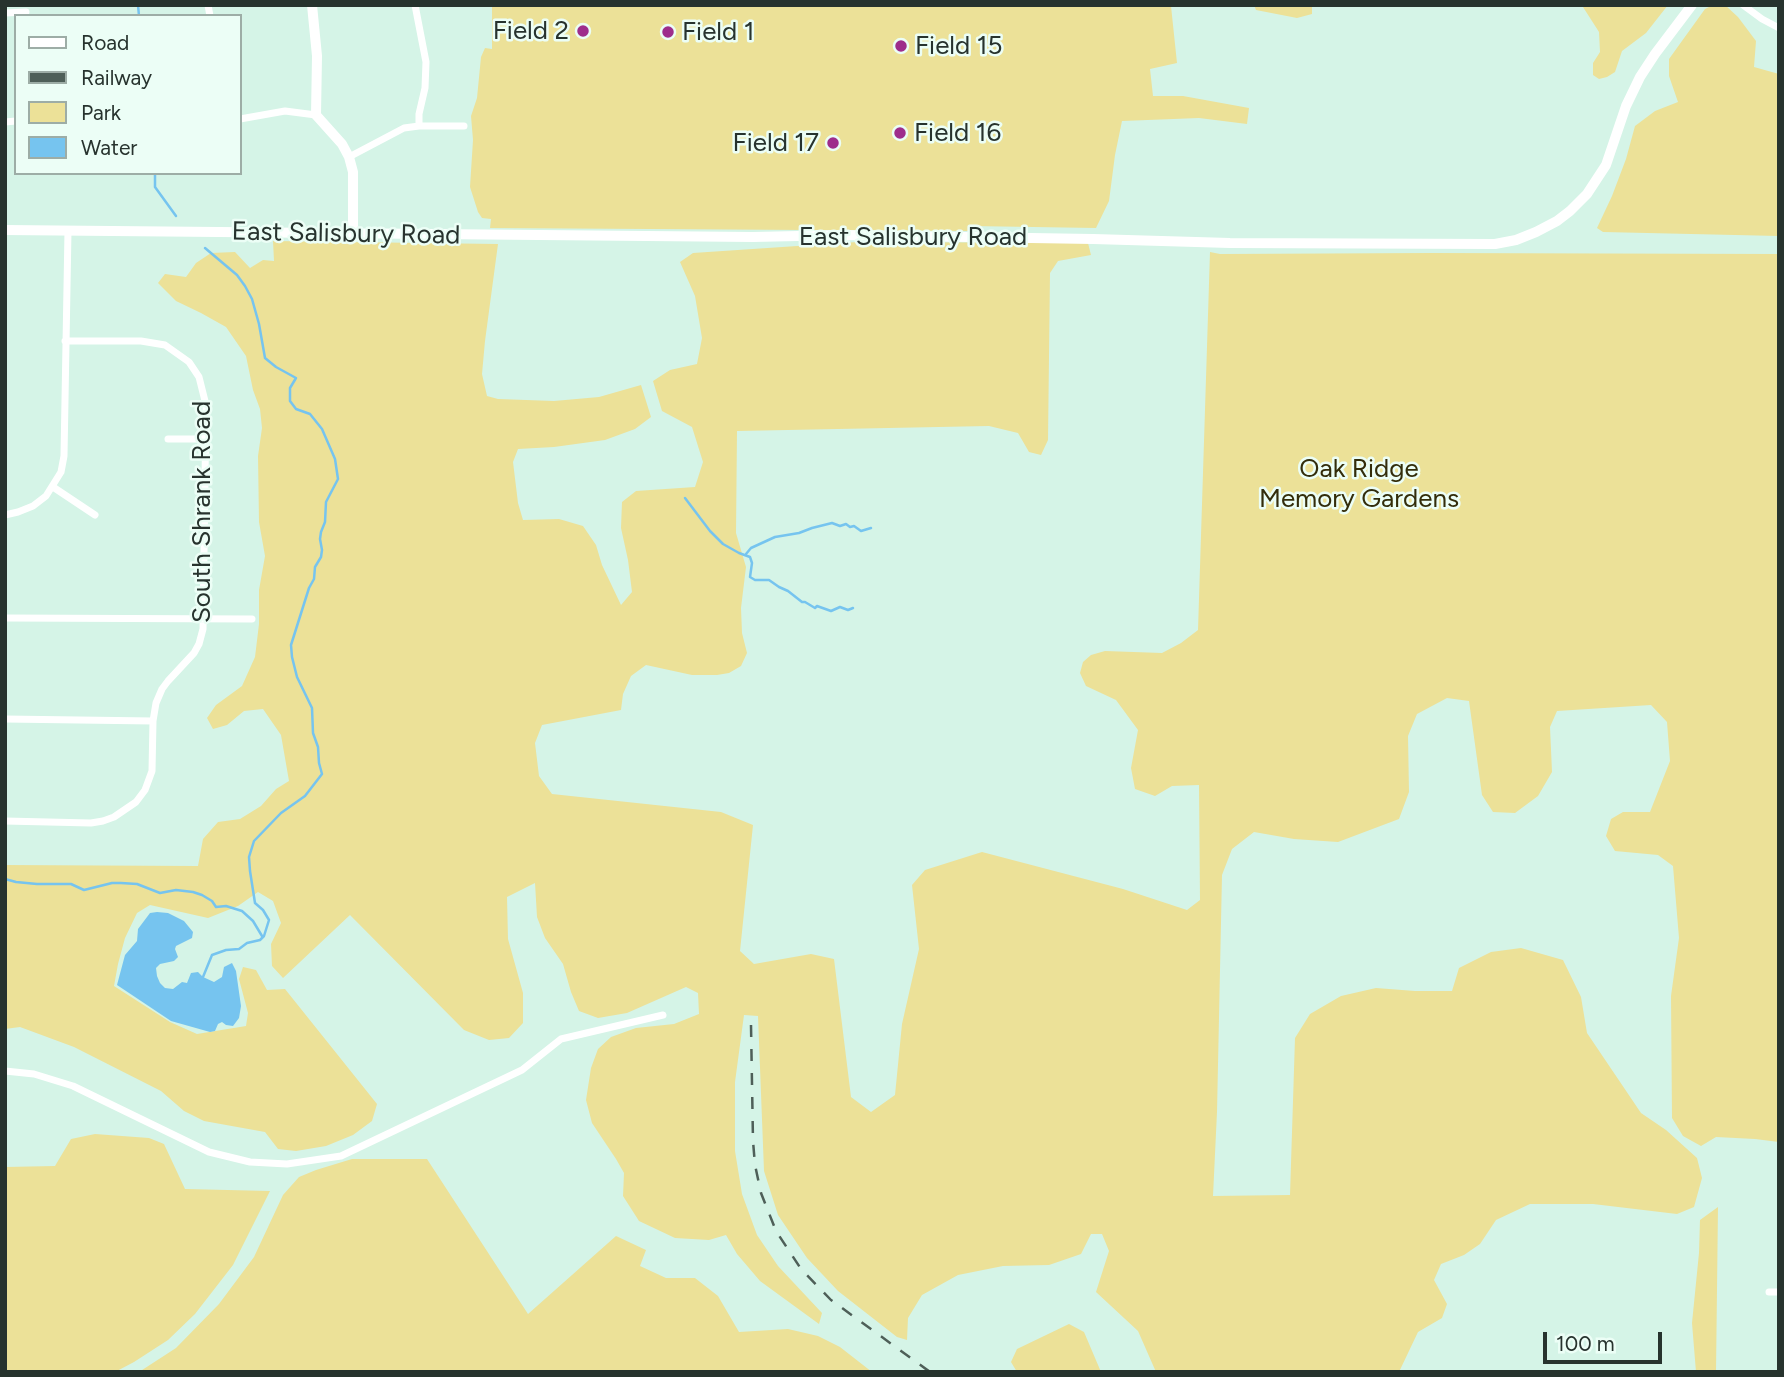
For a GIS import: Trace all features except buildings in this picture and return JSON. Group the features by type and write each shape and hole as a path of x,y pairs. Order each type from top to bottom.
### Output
{"street":[{"path":"312,5 317,56 316,115 342,144 349,157 353,172 352,234"},
{"path":"415,5 426,62 419,126"},
{"name":"East Salisbury Road","path":"5,230 753,237 843,235 1230,243 1495,244 1516,240 1557,221 1587,194 1606,165 1626,106 1640,78 1692,5"},
{"path":"1742,5 1779,27"},
{"path":"5,12 25,11"},
{"path":"242,119 285,111 316,115"},
{"path":"349,157 404,128 464,127"},
{"path":"5,515 33,506 46,496 61,472 64,456 68,231"},
{"name":"South Shrank Road","path":"5,821 91,823 114,817 136,802 145,790 152,771 156,703 163,689 190,659 199,644 204,619 206,439 205,394 199,377 189,362 174,350 154,342 65,341"},
{"path":"168,439 206,439"},
{"path":"53,487 95,514"},
{"path":"5,618 251,619"},
{"path":"5,719 153,720"},
{"path":"5,1071 34,1074 73,1086 209,1152 250,1162 287,1164 341,1156 522,1070 561,1039 663,1015"},
{"path":"1769,1292 1779,1292"}],"green space":[{"path":"492,5 1177,5 1171,6 1177,63 1150,69 1153,96 1183,96 1249,108 1247,124 1199,118 1122,121 1109,201 1096,228 970,226 970,231 490,228 491,219 482,218 478,212 470,187 473,140 471,116 477,98 481,57 485,48 492,49"},
{"path":"1254,5 1312,5 1312,14 1297,18 1256,10"},
{"path":"1571,5 1668,5 1646,33 1622,51 1615,72 1599,79 1593,75 1593,63 1600,52 1599,32 1583,7"},
{"path":"1713,5 1725,5 1756,41 1754,67 1779,74 1779,236 1603,232 1597,228 1626,159 1635,126 1655,111 1678,102 1669,76 1669,59 1705,9"},
{"name":"Oak Ridge Memory Gardens","path":"273,241 498,244 482,374 487,396 498,399 554,401 599,397 641,385 651,417 635,429 605,440 518,449 513,462 523,520 559,519 583,526 596,545 602,565 621,605 632,592 621,528 622,502 636,491 695,487 703,462 692,427 662,411 653,381 670,370 697,364 702,338 695,296 680,262 693,253 857,242 1088,243 1091,255 1058,261 1050,273 1048,440 1041,455 1029,452 1018,433 989,426 737,431 736,533 746,567 741,608 742,633 747,653 741,666 729,673 692,675 646,665 631,676 623,694 621,710 542,725 535,743 539,776 552,794 721,812 753,825 740,951 754,964 811,954 834,959 851,1097 871,1112 895,1095 902,1024 919,949 912,885 925,870 982,852 1123,889 1187,910 1200,900 1199,785 1172,786 1155,796 1135,789 1131,768 1138,730 1116,700 1086,686 1080,673 1083,662 1091,655 1105,651 1162,653 1198,630 1210,252 1779,254 1779,1142 1716,1137 1701,1146 1683,1136 1672,1118 1671,996 1679,938 1673,866 1658,855 1615,851 1606,836 1611,819 1623,812 1650,812 1670,761 1667,722 1651,705 1557,711 1550,727 1552,772 1538,796 1515,813 1493,812 1482,795 1469,701 1447,698 1417,714 1408,736 1409,792 1399,819 1338,842 1294,839 1254,832 1232,849 1222,875 1213,1196 1290,1195 1295,1038 1310,1014 1341,996 1376,988 1452,991 1459,968 1491,952 1521,948 1563,960 1581,997 1587,1033 1641,1113 1666,1130 1697,1158 1702,1178 1694,1207 1677,1214 1593,1204 1530,1204 1496,1220 1480,1244 1464,1255 1441,1264 1434,1280 1447,1304 1442,1318 1418,1332 1399,1372 1156,1372 1138,1331 1096,1292 1109,1251 1102,1234 1091,1234 1081,1254 1049,1265 1003,1266 958,1275 922,1295 908,1318 907,1340 897,1337 838,1291 807,1258 778,1215 764,1171 758,1016 744,1015 735,1082 735,1151 742,1194 757,1235 778,1266 822,1313 819,1324 760,1281 737,1254 726,1235 709,1240 675,1238 639,1221 623,1196 624,1173 592,1123 586,1100 591,1068 598,1049 611,1037 636,1028 674,1024 699,1014 698,993 686,987 627,1013 598,1018 579,1011 563,964 545,938 537,917 535,883 507,897 508,939 523,993 523,1023 509,1038 489,1040 464,1030 350,915 283,978 272,966 271,944 281,923 273,901 258,892 238,906 208,918 150,905 137,913 125,938 114,986 170,1022 197,1034 246,1026 248,1013 239,979 243,967 256,970 267,990 285,989 377,1104 372,1121 353,1135 326,1146 296,1151 278,1149 265,1132 204,1121 184,1111 161,1091 74,1047 20,1027 5,1029 5,865 198,866 203,839 218,822 240,819 261,806 276,789 289,781 281,735 263,709 244,711 227,725 213,729 207,718 216,705 242,686 255,657 259,590 265,556 259,522 258,456 262,428 260,409 246,356 226,327 176,301 158,283 165,274 186,277 196,263 211,253 235,252 250,268 263,260 274,261"},
{"path":"95,1134 149,1138 164,1144 185,1189 270,1191 233,1265 195,1314 168,1340 115,1372 5,1372 5,1167 55,1166 71,1139"},
{"path":"352,1159 427,1159 528,1314 616,1236 646,1250 640,1266 666,1278 695,1278 718,1296 739,1332 788,1329 818,1336 840,1347 872,1372 139,1372 176,1348 219,1304 254,1257 283,1195 299,1177"},
{"path":"1718,1207 1716,1372 1696,1372 1692,1323 1700,1220"},
{"path":"1069,1324 1084,1332 1101,1372 1017,1372 1011,1362 1017,1349"}],"water":[{"path":"150,913 168,913 184,921 193,932 192,938 176,946 178,957 174,961 160,964 156,968 160,983 165,988 173,989 182,982 187,983 191,973 198,972 214,982 222,977 224,967 232,963 236,971 241,1006 239,1018 233,1026 222,1022 215,1031 210,1032 171,1021 117,985 125,955 137,941 138,929"}],"waterway":[{"path":"138,5 139,14"},
{"path":"155,175 155,187 176,216"},
{"path":"203,977 212,955 239,949 264,936 269,920 255,903 250,871 249,857 254,841 281,813 305,796 322,774 313,733 312,708 297,677 291,645 314,579 315,567 321,557 320,539 325,522 326,502 338,479 335,459 322,429 310,414 296,409 290,401 290,388 296,378 265,358 259,324 245,286 237,275 205,248"},
{"path":"685,498 723,544 750,557 750,577 755,580 769,580 815,608 817,606 831,611 840,607 848,610 853,608"},
{"path":"746,554 751,548 775,537 832,523 854,526 861,531 871,528"},
{"path":"5,879 37,884 71,884 84,890 121,883 137,884 160,893 176,890 193,892 212,901 216,907 226,906 242,911 253,921 262,936"}],"railway":[{"path":"751,1025 755,1165 761,1193 776,1231 801,1269 831,1300 930,1372"}],"place":[{"name":"Field 2","path":"583,31"},
{"name":"Field 1","path":"668,32"},
{"name":"Field 15","path":"901,46"},
{"name":"Field 16","path":"900,133"},
{"name":"Field 17","path":"833,143"}]}
